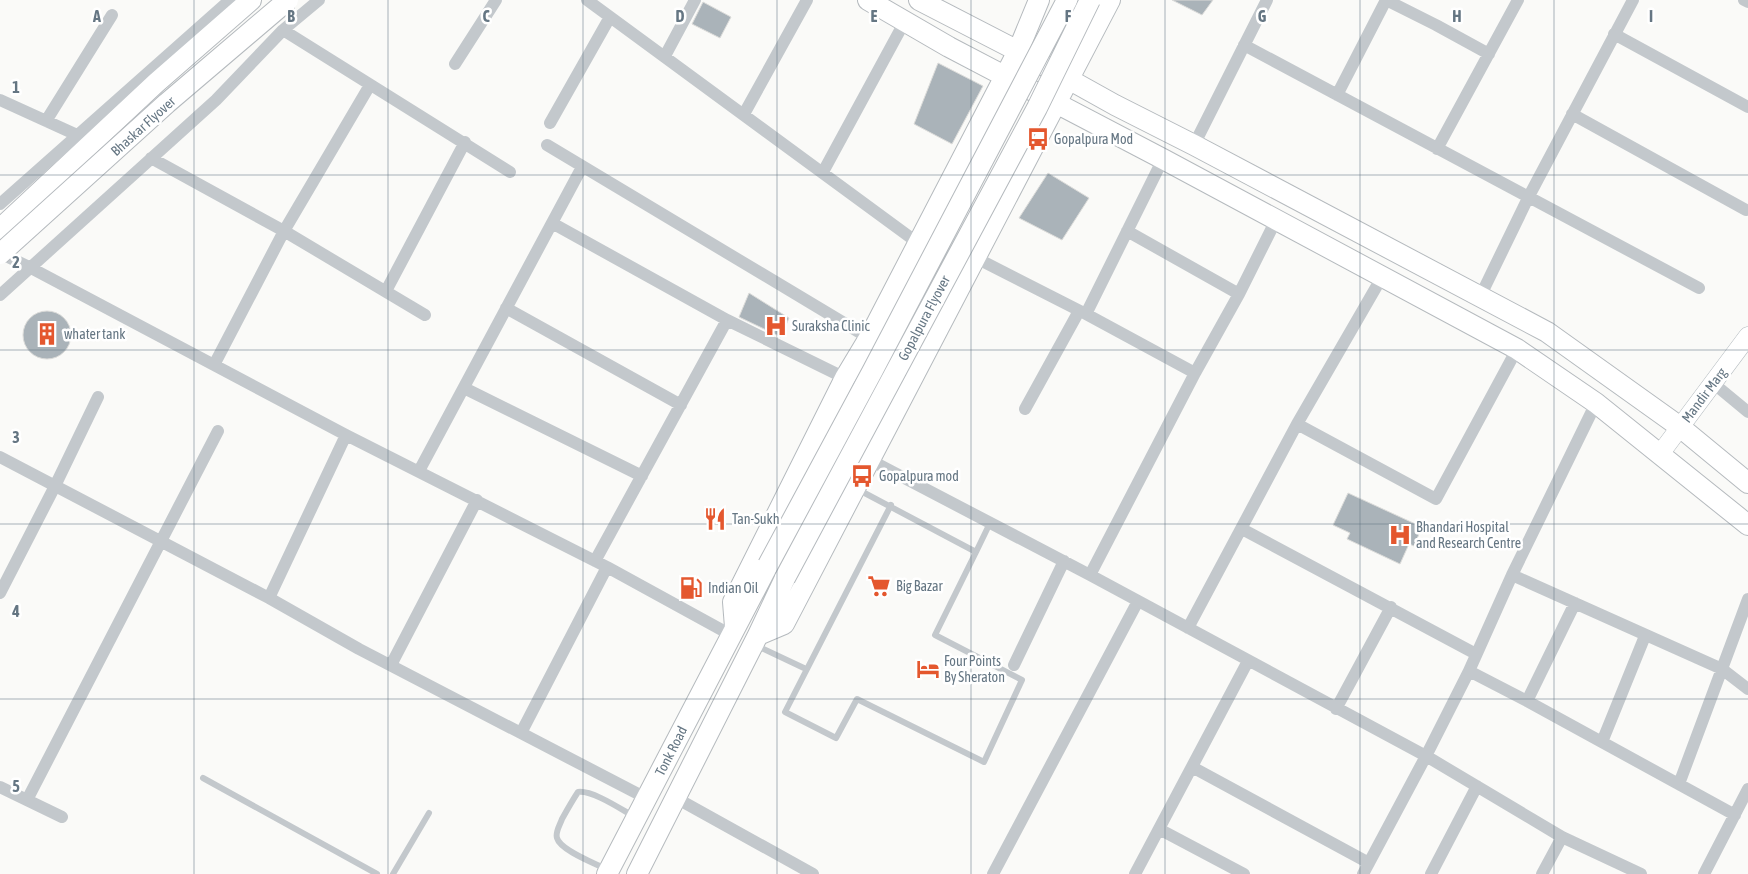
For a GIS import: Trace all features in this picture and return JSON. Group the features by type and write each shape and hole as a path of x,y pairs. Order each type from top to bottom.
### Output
{"main road":[{"name":"Bhaskar Flyover","path":"0,229 156,83 250,0"},
{"name":"Bhaskar Flyover","path":"0,253 168,103 288,0"},
{"path":"868,0 949,47 1163,159 1517,349 1596,403 1748,525"},
{"path":"919,0 1547,332 1680,426 1748,483"},
{"path":"733,631 733,602 845,378 869,338 1018,51 1039,0"},
{"name":"Gopalpura Flyover","path":"733,631 1067,0"},
{"name":"Gopalpura Flyover","path":"756,640 785,578 1037,108 1090,0"},
{"path":"756,640 784,624 1110,0"},
{"path":"888,300 940,326"},
{"name":"Tonk Road","path":"608,872 733,631"},
{"name":"Tonk Road","path":"638,874 756,640"}],"street":[{"path":"0,204 230,0"},
{"path":"0,295 216,100 283,30 319,0"},
{"path":"455,64 496,0"},
{"path":"587,0 918,243"},
{"path":"664,56 695,0"},
{"path":"744,114 808,0"},
{"path":"1194,145 1267,0"},
{"path":"1337,95 1386,0 1489,54"},
{"path":"1437,149 1518,0"},
{"path":"1480,297 1528,198 1633,0"},
{"path":"1744,0 1748,2"},
{"path":"46,121 112,15"},
{"path":"550,122 610,17"},
{"path":"823,172 905,21"},
{"path":"283,30 370,86 465,142 510,172"},
{"path":"1614,34 1748,107"},
{"path":"1244,45 1700,288"},
{"path":"214,365 284,231 370,86"},
{"path":"0,100 77,135"},
{"path":"1572,114 1746,210"},
{"path":"386,291 465,142"},
{"path":"547,145 869,338"},
{"path":"152,158 284,231 425,315"},
{"path":"1025,409 1127,231 1163,159"},
{"path":"419,471 582,167"},
{"path":"1090,575 1195,373 1239,294 1276,220"},
{"path":"552,223 728,320 845,378"},
{"path":"1127,231 1239,294"},
{"path":"0,253 346,435 733,631"},
{"path":"976,258 1195,373"},
{"path":"1188,628 1297,424 1382,277"},
{"path":"506,308 681,404"},
{"path":"595,560 728,320"},
{"name":"Mandir Marg","path":"1660,454 1748,336"},
{"path":"1297,424 1436,500 1517,349"},
{"path":"1713,383 1748,412"},
{"path":"464,388 642,476"},
{"path":"0,593 56,486 98,397"},
{"path":"1192,767 1366,869 1469,671 1512,576 1596,403"},
{"path":"27,800 218,431"},
{"path":"268,598 346,435"},
{"path":"0,456 391,665 646,798"},
{"path":"870,460 1090,575 1426,756 1562,837 1641,874"},
{"path":"391,665 477,500"},
{"path":"1242,529 1476,654"},
{"path":"1012,669 1064,562"},
{"path":"521,733 607,567"},
{"path":"1512,576 1722,669 1748,688"},
{"path":"1679,784 1748,599"},
{"path":"993,874 1138,601"},
{"path":"1527,701 1574,603"},
{"path":"1336,709 1391,607"},
{"path":"1602,742 1645,636"},
{"path":"1135,874 1248,661"},
{"path":"1469,671 1735,815"},
{"path":"1431,874 1478,786"},
{"path":"0,787 62,817"},
{"path":"1704,874 1748,789"},
{"path":"676,798 814,874"},
{"path":"1159,829 1244,874"},
{"path":"1542,874 1562,837"}],"lane":[{"path":"856,488 976,552"},
{"path":"891,505 785,711 836,738 857,699 982,762 985,761 1023,682 1012,669 935,635 990,523"},
{"path":"756,640 806,668"},
{"path":"203,778 377,874"},
{"path":"608,872 568,850 559,842 556,837 566,812 578,792 583,792 595,796 636,818"},
{"path":"392,874 429,814"}],"building":[{"path":"1172,0 1213,0 1202,15"},
{"path":"703,2 731,17 720,38 692,24"},
{"path":"938,63 983,86 952,144 914,124"},
{"path":"1048,173 1089,198 1062,240 1019,218"},
{"path":"749,293 789,318 781,337 739,317"},
{"name":"whater tank","path":"42,311 52,311 64,318 71,330 71,340 64,352 52,359 42,359 34,355 27,348 23,340 23,330 27,322 34,315"},
{"path":"1348,493 1422,527 1414,546 1409,544 1400,564 1347,539 1350,533 1333,525"}],"place":[{"name":"Gopalpura Mod","path":"1038,139"},
{"name":"Suraksha Clinic","path":"776,326"},
{"name":"whater tank","path":"47,334"},
{"name":"Gopalpura mod","path":"862,476"},
{"name":"Tan-Sukh","path":"715,519"},
{"name":"Bhandari Hospital and Research Centre","path":"1400,535"},
{"name":"Big Bazar","path":"879,586"},
{"name":"Indian Oil","path":"691,588"},
{"name":"Four Points By Sheraton","path":"928,669"}]}
